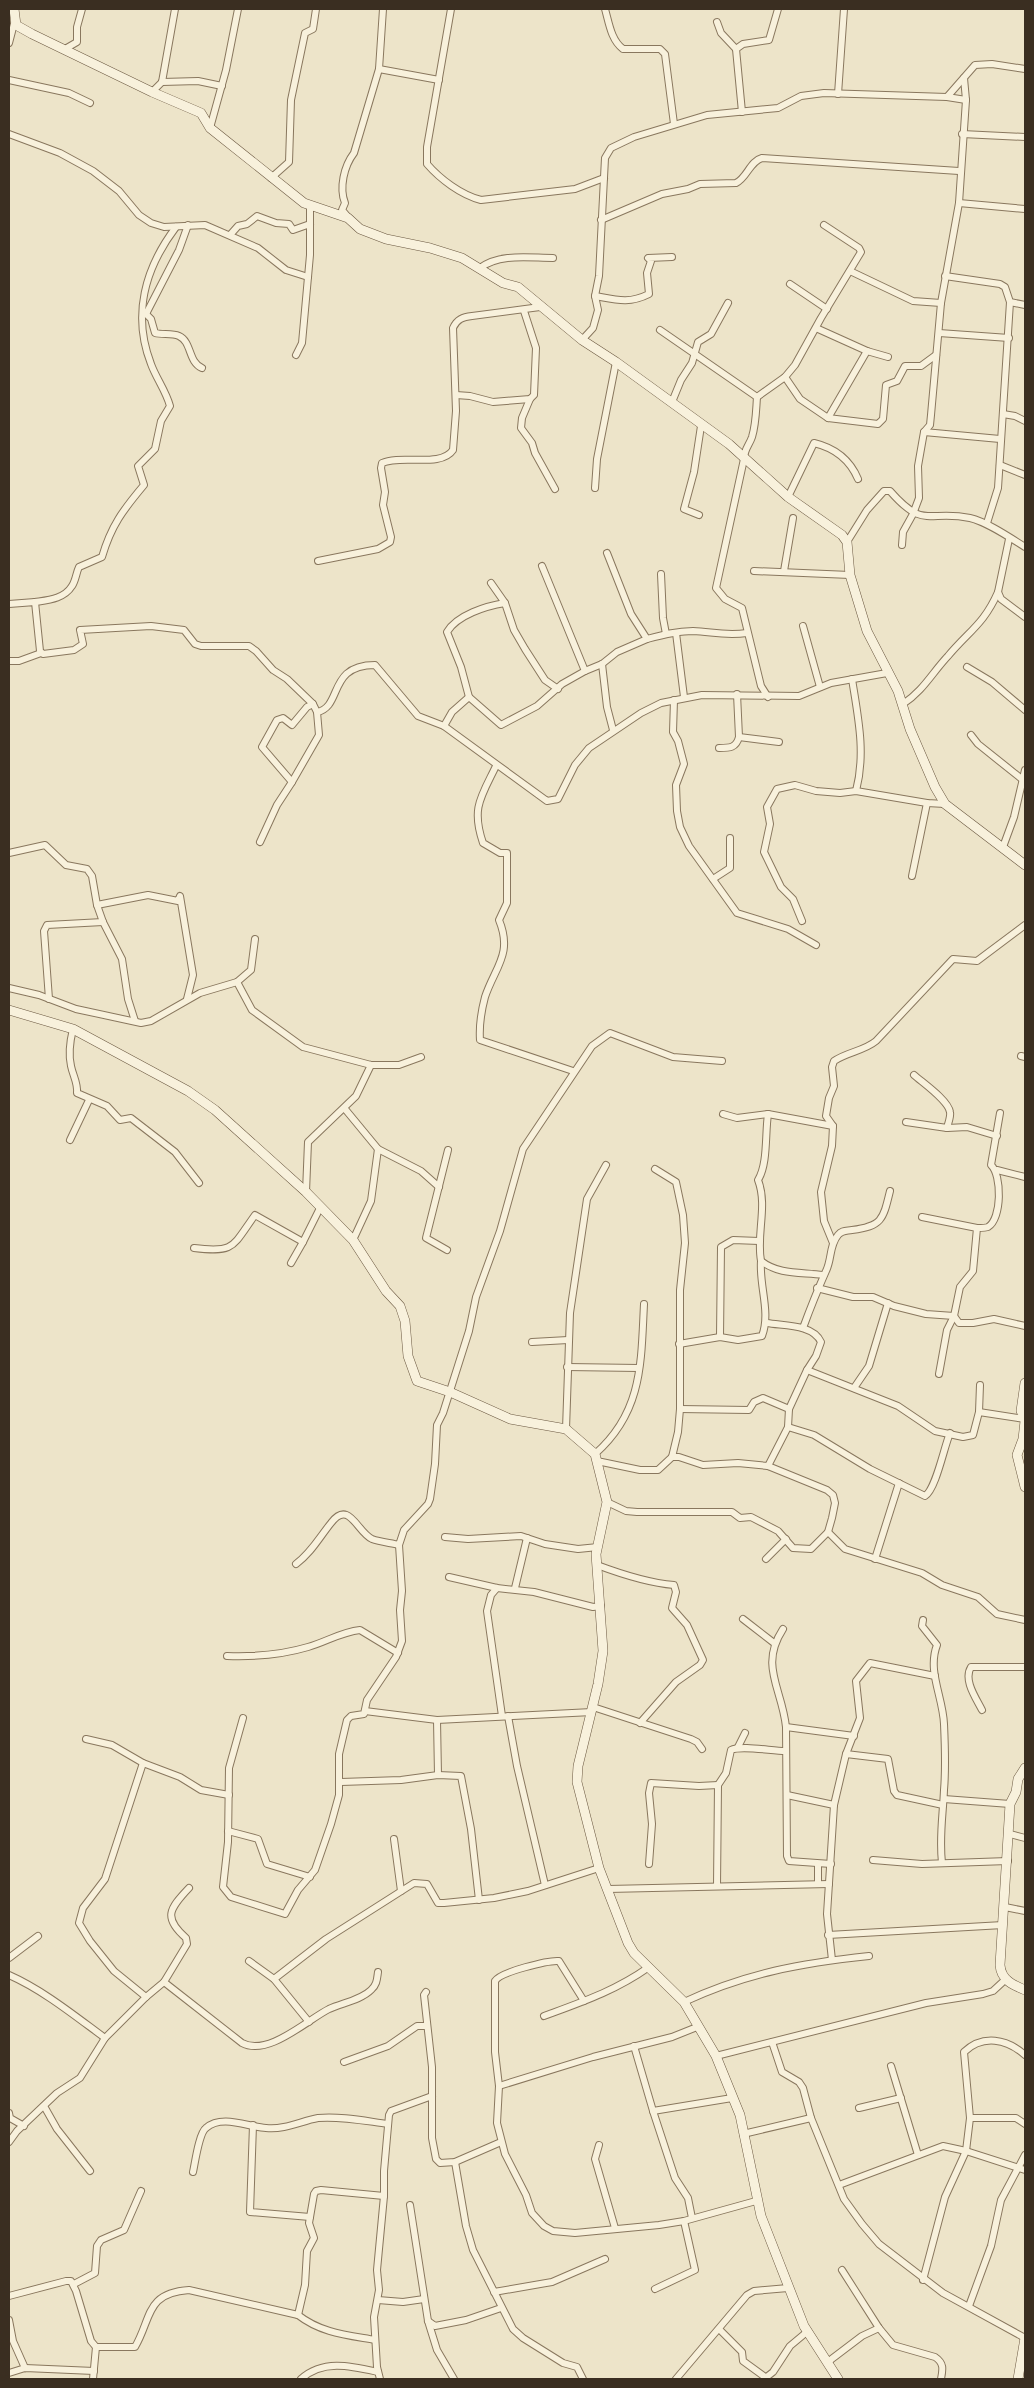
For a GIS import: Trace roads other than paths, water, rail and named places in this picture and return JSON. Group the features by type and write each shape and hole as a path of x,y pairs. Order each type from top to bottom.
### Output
{"street":[{"path":"65,49 77,42 77,27 82,9"},
{"path":"152,92 162,82 175,9"},
{"path":"210,128 222,86 238,9"},
{"path":"271,178 289,162 291,100 304,34 313,29 316,9"},
{"path":"383,9 379,69 354,153 347,162 342,194 345,203 342,210 360,229 374,235 446,253 480,268 503,283 518,287 582,340 616,362 729,444 788,497 842,535 847,542 850,575 867,631 903,704 910,729 935,788 945,804 1025,865"},
{"path":"451,9 427,147 427,164 435,174 471,198 481,200 526,197 575,189 604,178"},
{"path":"606,9 614,41 619,46 623,49 660,49 665,54 674,124"},
{"path":"736,49 744,44 769,40 778,9"},
{"path":"838,94 844,9"},
{"path":"15,12 16,25 152,92 201,113 210,128 292,195 310,206 348,218"},
{"path":"9,43 15,12"},
{"path":"717,22 721,34 736,49 742,112"},
{"path":"947,97 975,65 992,64 1025,69"},
{"path":"379,69 439,80"},
{"path":"902,545 903,532 919,498 918,466 924,432 930,425 931,420 941,303 959,202 959,170 966,100 964,78"},
{"path":"9,80 69,93 90,103"},
{"path":"162,82 198,81 222,86"},
{"path":"582,340 593,328 598,310 595,296 605,158 611,148 634,137 707,115 778,108 802,96 838,94 947,97 966,100"},
{"path":"9,134 66,156 93,171 119,191 145,219 164,227 205,225 258,248 286,270 308,277"},
{"path":"962,134 1025,137"},
{"path":"601,220 662,194 688,189 700,184 736,183 741,181 758,159 762,158 959,170"},
{"path":"959,202 1025,209"},
{"path":"296,355 302,343 308,277 310,206"},
{"path":"230,235 238,226 247,224 257,216 276,223 289,224 293,230 310,224"},
{"path":"9,604 56,598 66,593 72,586 78,567 102,558 109,533 125,508 144,485 138,466 142,459 155,449 161,421 170,406 150,361 140,321 179,250 188,225"},
{"path":"768,696 760,686 742,608 725,599 716,588 744,452 752,439 757,398 785,377 795,365 861,250 824,225"},
{"path":"144,312 149,280 165,242 176,227"},
{"path":"595,296 634,301 649,294 647,273 651,261 648,258 672,257"},
{"path":"480,268 488,262 503,259 553,258"},
{"path":"850,271 913,301 941,303"},
{"path":"945,276 1000,284 1005,287 1010,302 998,488 987,522"},
{"path":"790,284 827,309"},
{"path":"1010,302 1025,305"},
{"path":"672,402 695,354 698,342 711,334 728,304"},
{"path":"318,561 378,550 390,542 391,537 383,505 385,492 382,464 392,461 444,458 450,454 455,445 456,395 453,328 455,323 462,318 472,316 524,311 540,307"},
{"path":"524,311 536,348 534,394 522,418 521,428 532,443 535,453 555,489"},
{"path":"144,312 151,318 155,333 178,336 184,340 194,362 202,368"},
{"path":"816,328 867,351 888,357"},
{"path":"660,330 757,398"},
{"path":"939,333 1008,338"},
{"path":"828,418 867,351"},
{"path":"785,377 800,399 828,418 871,424 881,422 886,385 897,381 905,366 921,366 936,355"},
{"path":"595,488 597,459 616,362"},
{"path":"456,395 493,402 530,399"},
{"path":"1003,414 1015,416 1025,421"},
{"path":"699,515 684,509 694,472 702,426"},
{"path":"924,432 1000,438"},
{"path":"788,497 814,443 824,445 848,460 858,479"},
{"path":"1000,465 1025,475"},
{"path":"847,542 867,510 884,491 890,491 913,514 926,517 969,518 987,522 1009,539 1025,547"},
{"path":"784,571 793,518"},
{"path":"903,704 916,696 946,657 982,623 998,592 1009,539"},
{"path":"607,553 631,614 647,639"},
{"path":"542,566 585,671"},
{"path":"754,571 850,575"},
{"path":"661,574 663,618 666,634"},
{"path":"491,583 505,603 514,630 525,649 545,680 558,689"},
{"path":"998,592 1001,599 1025,617"},
{"path":"34,602 41,653"},
{"path":"505,603 471,614 455,623 447,632 461,667 469,697 501,725 537,706 558,689 585,671 602,664 617,652 647,639 666,634 694,631 728,635 748,633"},
{"path":"804,626 820,687"},
{"path":"9,661 19,661 41,653 78,648 83,644 80,630 170,627 184,630 195,644 201,646 249,646 256,651 273,670 286,679 312,704 317,712 319,735 276,806 260,842"},
{"path":"676,633 684,697"},
{"path":"317,712 327,707 342,676 346,672 363,664 375,665 418,716 444,726 496,766 547,800 554,801 562,792 575,764 589,748 641,712 684,697 737,694 799,696 820,687 887,673"},
{"path":"602,664 607,707 613,730"},
{"path":"967,667 992,682 1025,710"},
{"path":"852,679 862,742 862,770 856,790"},
{"path":"720,748 732,748 739,737 737,694"},
{"path":"444,726 452,712 469,697"},
{"path":"674,700 673,732 678,741 684,764 676,785 680,827 689,846 738,913 788,929 816,945"},
{"path":"292,782 262,747 276,720 283,718 292,725 307,707 312,704"},
{"path":"971,735 978,744 1023,780"},
{"path":"739,737 779,742"},
{"path":"496,766 479,801 476,813 483,843 500,853 507,854 507,903 499,920 505,934 504,950 480,1018 480,1040 573,1071"},
{"path":"1003,847 1014,817 1025,770"},
{"path":"802,921 793,899 781,887 764,852 770,824 767,807 777,789 786,785 794,785 816,791 840,793 856,790 927,803 945,804"},
{"path":"912,876 927,803"},
{"path":"713,879 730,868 730,838"},
{"path":"9,853 45,845 66,865 88,869 92,876 97,905 103,922 119,951 128,999 135,1021"},
{"path":"97,905 148,895 178,901 180,896 193,975 188,999"},
{"path":"49,999 44,931 47,925 103,922"},
{"path":"833,1243 824,1221 821,1192 832,1146 833,1126 826,1116 829,1098 834,1086 832,1074 834,1061 855,1050 869,1047 890,1027 946,964 953,959 977,961 1025,925"},
{"path":"9,988 60,1001 76,1009 135,1021 151,1021 200,993 237,982 251,970 255,939"},
{"path":"237,982 252,1010 303,1047 371,1065 399,1065 421,1056"},
{"path":"9,1010 73,1029 188,1092 216,1110 306,1192 353,1240 386,1291 400,1306 405,1321 408,1356 417,1381 450,1392 510,1419 566,1429 596,1457 651,1472 658,1470 672,1457 678,1432 680,1409 680,1290 685,1243 683,1215 676,1182 655,1169"},
{"path":"73,1029 70,1045 71,1065 78,1085 77,1093 89,1100 107,1106 120,1120 131,1118 175,1152 199,1183"},
{"path":"243,1718 230,1762 228,1832 222,1887 231,1897 285,1914 298,1890 310,1878 331,1824 340,1782 339,1754 347,1720 351,1716 362,1716 367,1700 398,1653 402,1641 400,1610 402,1591 399,1545 404,1530 428,1504 430,1499 437,1425 450,1392 469,1331 476,1297 500,1231 523,1149 548,1114 573,1071 592,1046 610,1033 673,1056 722,1061"},
{"path":"306,1192 308,1142 345,1109 356,1096 371,1065"},
{"path":"914,1075 932,1089 947,1106 950,1115 947,1128"},
{"path":"70,1140 89,1100"},
{"path":"345,1109 378,1149 421,1171 439,1187"},
{"path":"1000,1113 991,1165 996,1170 1025,1177"},
{"path":"723,1114 737,1118 768,1114 833,1126"},
{"path":"679,1344 720,1337 738,1340 762,1336 767,1323 760,1276 759,1241 762,1191 758,1180 764,1170 768,1114"},
{"path":"906,1122 947,1128 967,1127 997,1136"},
{"path":"353,1240 371,1202 378,1149"},
{"path":"447,1250 426,1238 448,1150"},
{"path":"566,1429 568,1340 587,1199 606,1165"},
{"path":"922,1217 977,1228 988,1228 1000,1198 996,1170"},
{"path":"803,1328 817,1288 828,1266 833,1243 841,1231 877,1225 883,1218 890,1191"},
{"path":"291,1263 320,1208"},
{"path":"194,1248 220,1251 233,1245 255,1215 303,1242"},
{"path":"938,1374 947,1330 954,1316 960,1288 973,1271 977,1228"},
{"path":"720,1337 721,1247 733,1240 759,1241"},
{"path":"761,1261 779,1270 804,1275 823,1275"},
{"path":"817,1288 853,1297 873,1296 926,1314 954,1316"},
{"path":"854,1388 869,1366 888,1302"},
{"path":"596,1457 608,1442 631,1405 638,1388 644,1304"},
{"path":"954,1316 959,1323 994,1319 1025,1326"},
{"path":"767,1323 803,1328 818,1336 821,1342 816,1356 807,1370 789,1409 788,1427 768,1466"},
{"path":"532,1342 568,1340"},
{"path":"567,1367 639,1368"},
{"path":"807,1370 898,1406 935,1431 963,1437 973,1435 979,1412 980,1385"},
{"path":"1025,1383 1021,1411 1025,1419 1023,1439 1017,1455 1025,1487"},
{"path":"680,1409 749,1410 754,1402 763,1398 789,1409"},
{"path":"979,1412 1025,1419"},
{"path":"788,1427 814,1435 870,1469 925,1496 930,1493 950,1433"},
{"path":"607,1502 626,1510 637,1512 732,1512 740,1518 751,1516 778,1531 793,1548 811,1549 828,1532 835,1503 833,1495 826,1490 768,1466 738,1463 703,1466 679,1456 672,1457"},
{"path":"596,1457 607,1502 598,1547 597,1565 603,1651 577,1775 599,1868 628,1944 684,2002 697,2027 716,2056 740,2115 756,2202 788,2288 808,2331 838,2379"},
{"path":"875,1559 899,1483"},
{"path":"296,1564 309,1554 320,1535 336,1516 343,1514 350,1516 372,1539 399,1545"},
{"path":"828,1532 845,1549 922,1573 942,1585 978,1596 997,1614 1025,1620"},
{"path":"445,1537 468,1539 516,1536 545,1544 578,1549 598,1547"},
{"path":"515,1588 527,1538"},
{"path":"766,1559 786,1539"},
{"path":"597,1565 626,1577 639,1577 674,1586 676,1592 672,1608 687,1625 703,1660 700,1665 676,1682 640,1723"},
{"path":"449,1577 497,1588 515,1588 593,1608 601,1606"},
{"path":"497,1588 491,1595 488,1611 505,1716 545,1885"},
{"path":"742,1620 774,1643"},
{"path":"923,1620 922,1626 937,1644 933,1658 942,1708 946,1747 940,1831 942,1863"},
{"path":"783,1629 774,1643 772,1672 783,1707 786,1727 785,1751 789,1861 818,1865 831,1864"},
{"path":"227,1656 254,1657 309,1647 338,1634 360,1630 398,1653"},
{"path":"832,1960 828,1935 834,1805 846,1754 860,1718 856,1681 870,1663 935,1676"},
{"path":"982,1710 970,1684 969,1670 971,1667 1025,1667"},
{"path":"365,1711 437,1720 592,1710 691,1739 697,1742 702,1749"},
{"path":"437,1720 438,1775"},
{"path":"786,1727 854,1736"},
{"path":"738,1747 745,1733"},
{"path":"86,1739 112,1745 143,1763 180,1777 201,1790 229,1795"},
{"path":"718,1886 718,1785 726,1773 731,1750 738,1747 785,1751"},
{"path":"846,1754 888,1759 894,1791 897,1794 943,1802 1010,1804"},
{"path":"143,1763 105,1879 83,1908 79,1923 90,1941 114,1971 146,1997"},
{"path":"1025,1768 1018,1779 1016,1792 1010,1804 1010,1834 1000,1965 1000,1973 1006,1979 1025,1990"},
{"path":"340,1782 401,1780 438,1775 454,1775 463,1779 479,1900"},
{"path":"649,1864 652,1824 649,1793 651,1783 700,1786 718,1785"},
{"path":"787,1795 834,1805"},
{"path":"228,1832 258,1839 267,1864 310,1878"},
{"path":"1010,1834 1025,1838"},
{"path":"394,1839 401,1891"},
{"path":"873,1860 922,1864 1008,1861"},
{"path":"818,1865 818,1884"},
{"path":"274,1979 326,1940 414,1883 427,1884 438,1903 479,1900 511,1895 599,1868"},
{"path":"608,1890 829,1884"},
{"path":"9,2142 17,2131 62,2089 80,2078 105,2038 146,1997 164,1982 187,1944 186,1938 174,1927 170,1920 171,1913 189,1888"},
{"path":"1005,1907 1025,1911"},
{"path":"828,1935 1003,1924"},
{"path":"9,1958 38,1936"},
{"path":"684,2002 710,1990 783,1967 869,1956"},
{"path":"249,1961 274,1979 309,2022"},
{"path":"584,2001 559,1961 550,1961 497,1977 494,2023 499,2086 498,2123 501,2142 526,2195 532,2213 544,2226 553,2231 574,2233 684,2221 756,2202"},
{"path":"544,2016 603,1995 628,1982 649,1967"},
{"path":"164,1982 246,2045 274,2042 326,2011 367,1994 376,1984 378,1972"},
{"path":"9,1975 23,1981 105,2038"},
{"path":"716,2056 926,2003 988,1993 994,1991 1006,1979"},
{"path":"426,1992 424,1995 426,2026 432,2067 432,2138 436,2159 440,2163 455,2162 501,2142"},
{"path":"344,2062 388,2046 417,2026 426,2026"},
{"path":"499,2086 634,2046 672,2037 697,2027"},
{"path":"923,2280 945,2197 966,2151 970,2118 964,2052 972,2044 995,2040 1011,2044 1025,2055"},
{"path":"772,2042 782,2072 799,2082 803,2088 811,2118 839,2185 853,2211 879,2244 923,2280 1025,2338 1024,2357 1018,2379"},
{"path":"634,2046 675,2178 688,2198 692,2218"},
{"path":"891,2066 918,2155"},
{"path":"301,2379 315,2368 323,2366 354,2367 379,2376 374,2317 379,2290 377,2270 388,2124 391,2111 432,2096"},
{"path":"653,2111 732,2098"},
{"path":"859,2108 901,2098"},
{"path":"44,2106 57,2130 90,2171"},
{"path":"9,2113 10,2118 24,2126"},
{"path":"193,2172 205,2128 214,2123 241,2122 266,2128 294,2126 320,2118 388,2124"},
{"path":"744,2134 811,2118"},
{"path":"970,2118 1016,2118 1025,2124"},
{"path":"253,2125 250,2212 310,2217"},
{"path":"599,2145 595,2159 615,2228"},
{"path":"839,2185 943,2146 966,2151 1022,2169"},
{"path":"969,2306 991,2246 1001,2200 1022,2169 1025,2155"},
{"path":"455,2162 470,2242 513,2329 563,2363 577,2367 583,2379"},
{"path":"9,2296 66,2281 74,2284 95,2273 97,2246 100,2240 124,2230 141,2191"},
{"path":"298,2315 305,2285 307,2252 314,2238 310,2231 310,2217 312,2199 316,2191 384,2196"},
{"path":"410,2204 420,2259 428,2321 437,2350 454,2379"},
{"path":"655,2289 695,2270 684,2221"},
{"path":"494,2292 552,2282 605,2259"},
{"path":"842,2270 879,2328 893,2345 935,2357 940,2361 943,2369 941,2379"},
{"path":"74,2284 91,2341 96,2347 93,2379"},
{"path":"676,2379 720,2330 738,2305 754,2291 788,2288"},
{"path":"96,2347 135,2347 147,2316 161,2298 174,2291 189,2290 215,2294 232,2301 298,2315 309,2324 326,2331 375,2340"},
{"path":"378,2300 403,2302 424,2299"},
{"path":"428,2321 435,2326 466,2320 501,2308"},
{"path":"9,2320 13,2341 25,2368"},
{"path":"432,2336 435,2326"},
{"path":"829,2362 862,2336 879,2328"},
{"path":"720,2330 742,2352 744,2361 764,2378 773,2372 790,2346 808,2331"},
{"path":"9,2373 25,2368 94,2371"}]}
